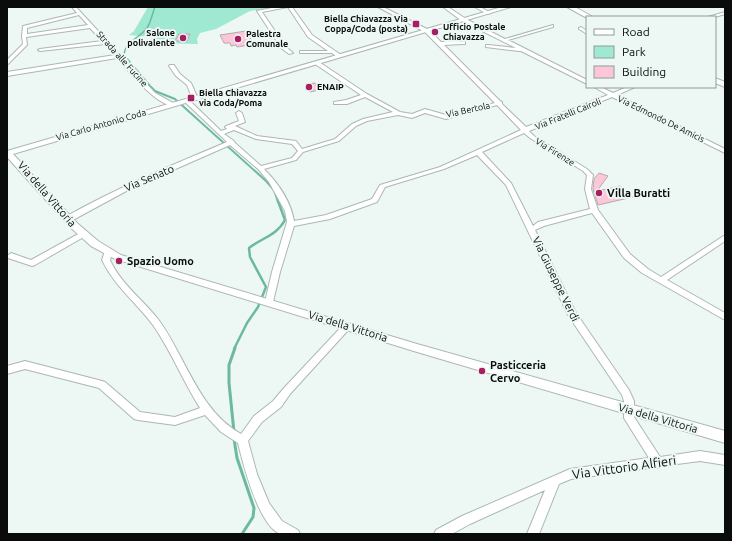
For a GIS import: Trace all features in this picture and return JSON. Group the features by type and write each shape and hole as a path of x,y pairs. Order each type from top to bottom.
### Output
{"main road":[{"path":"570,7 588,16"},
{"path":"716,81 725,86"}],"street":[{"name":"Strada alle Fucine","path":"74,7 153,94 173,105"},
{"path":"286,7 259,11 283,47 291,53"},
{"path":"290,7 310,36 339,56"},
{"name":"Via Firenze","path":"380,7 427,31 537,141 585,170 590,175 588,189 594,210 627,256 645,271 725,317"},
{"path":"394,7 402,18"},
{"path":"445,7 464,20 586,82"},
{"path":"477,7 489,13"},
{"name":"Via Carlo Antonio Coda","path":"7,153 508,7"},
{"path":"714,16 725,13"},
{"path":"7,63 25,44 25,27 80,14"},
{"path":"24,36 92,26"},
{"path":"505,40 552,26"},
{"path":"581,28 586,32"},
{"path":"40,50 107,42"},
{"path":"439,44 463,42"},
{"path":"323,45 302,52 332,52"},
{"path":"488,46 525,51"},
{"path":"7,74 119,56"},
{"path":"317,63 364,95 398,113"},
{"path":"172,66 178,75 189,84 191,100 219,132 232,142 272,181 289,211 291,224 276,272 262,300"},
{"name":"Via Edmondo De Amicis","path":"599,88 725,151"},
{"name":"Via Fratelli Cairoli","path":"525,130 630,88"},
{"path":"336,103 348,102 364,95"},
{"name":"Via Bertola","path":"260,168 294,158 301,151 337,140 354,124 365,120 398,113 412,116 425,111 446,117 500,103"},
{"path":"219,132 242,122 239,113"},
{"path":"219,132 234,128 246,135 258,139 294,142 301,151"},
{"path":"291,224 327,217 375,200 382,186 442,168 525,130"},
{"name":"Via Senato","path":"68,219 97,201 130,185 232,142"},
{"name":"Via Giuseppe Verdi","path":"478,152 509,184 532,229 572,315 626,393 629,401 629,418 658,463"},
{"name":"Via della Vittoria","path":"7,153 18,161 35,184 83,235 108,253 347,326 725,437"},
{"path":"532,229 541,224 594,210"},
{"path":"11,256 32,263 83,235"},
{"path":"662,280 725,237"},
{"path":"108,253 106,260 110,271 154,322 168,342 206,410 225,429 243,440 252,475 266,507 279,526 294,534"},
{"path":"243,440 258,419 277,404 287,391 347,326"},
{"path":"7,370 25,365 102,385 138,416 175,421 206,410"},
{"name":"Via Vittorio Alfieri","path":"440,534 466,520 570,474 700,456 725,460"},
{"path":"533,534 555,480"}],"green space":[{"path":"148,7 277,7 250,11 216,29 200,33 197,39 198,44 147,43 153,37 129,35 134,31"}],"building":[{"name":"Palestra Comunale","path":"246,31 253,43 248,43 249,45 237,47 236,45 231,46 230,43 224,43 220,35"},
{"name":"Salone polivalente","path":"179,34 190,34 187,41 175,41"},
{"name":"ENAIP","path":"315,83 319,90 310,92 306,84"},
{"name":"Villa Buratti","path":"599,173 608,176 597,191 620,186 633,197 598,205 593,189 594,179"}],"waterway":[{"path":"152,88 124,55 127,46 147,28 155,7"},
{"path":"152,88 155,91 175,99 266,181 274,190 278,202"},
{"path":"234,349 247,323 258,307 266,287 250,257 249,248 274,233 282,225 285,220 278,201"},
{"path":"234,432 229,383 229,365 235,348"},
{"path":"234,439 237,458 254,508 253,517 242,534"}],"place":[{"name":"Biella Chiavazza Via Coppa/Coda (posta)","path":"416,24"},
{"name":"Ufficio Postale Chiavazza","path":"435,32"},
{"name":"Salone polivalente","path":"183,38"},
{"name":"Palestra Comunale","path":"238,39"},
{"name":"ENAIP","path":"309,87"},
{"name":"Biella Chiavazza via Coda/Poma","path":"191,98"},
{"name":"Villa Buratti","path":"599,193"},
{"name":"Spazio Uomo","path":"119,261"},
{"name":"Pasticceria Cervo","path":"482,371"}]}
